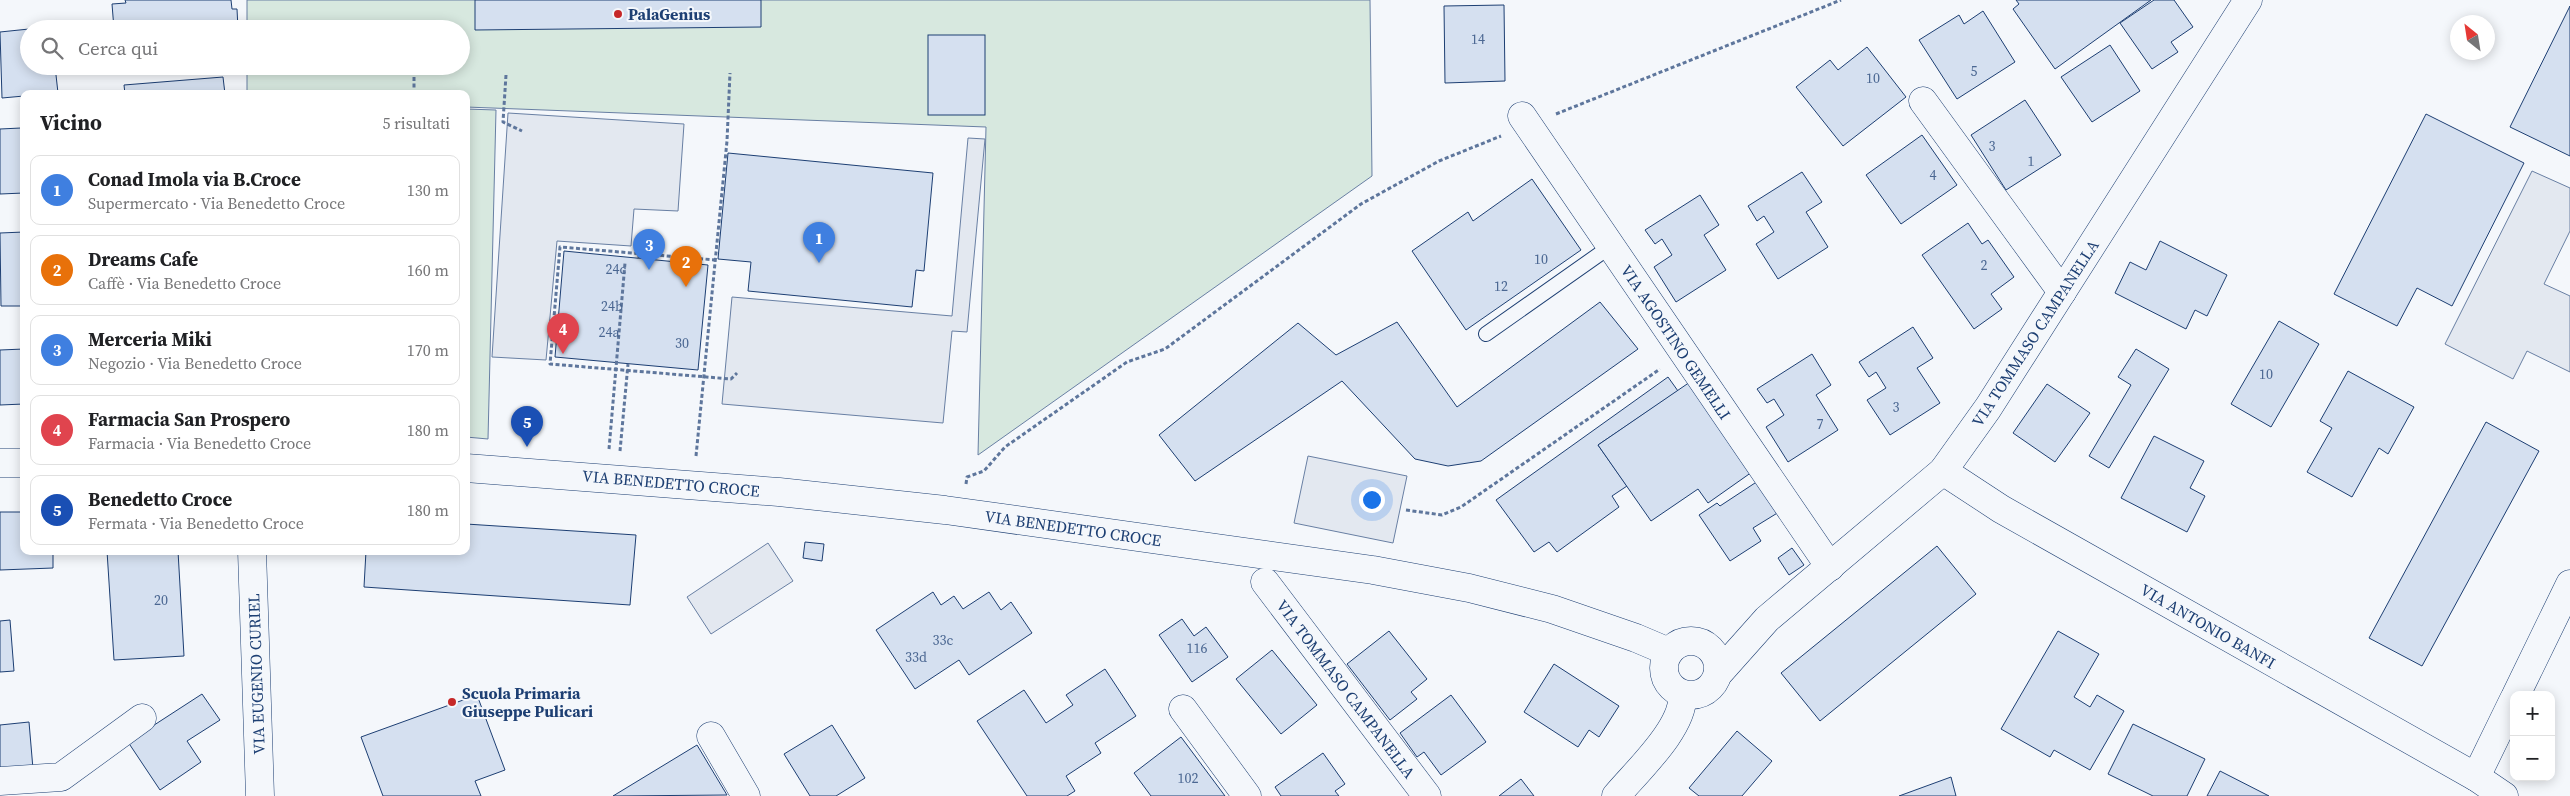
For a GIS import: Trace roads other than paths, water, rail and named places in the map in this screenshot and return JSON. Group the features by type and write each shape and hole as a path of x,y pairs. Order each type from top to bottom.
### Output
{"street":[{"name":"VIA TOMMASO CAMPANELLA","path":"1682,694 1691,695 1708,690 1718,674 1767,619 1943,472 1988,408 2248,0"},
{"path":"1923,101 2062,292"},
{"name":"VIA AGOSTINO GEMELLI","path":"1525,120 1830,567"},
{"path":"0,463 20,463"},
{"name":"VIA BENEDETTO CROCE","path":"470,468 769,491 935,508 1373,570 1469,588 1552,609 1636,638 1669,652"},
{"name":"VIA ANTONIO BANFI","path":"1943,472 2002,508 2476,777 2504,796"},
{"name":"VIA EUGENIO CURIEL","path":"252,555 260,796"},
{"name":"VIA TOMMASO CAMPANELLA","path":"1265,582 1427,796"},
{"path":"2518,691 2570,584"},
{"name":"VIA TOMMASO CAMPANELLA","path":"1669,652 1682,642 1699,641 1707,645 1734,636 1767,619"},
{"path":"1707,645 1717,657 1718,674"},
{"path":"1616,796 1673,728 1683,704 1682,694 1669,684 1665,676 1664,668 1669,652"},
{"path":"2476,777 2510,708"},
{"path":"1183,709 1247,796"},
{"path":"0,781 61,777 142,718"},
{"path":"711,736 746,796"}],"lane":[{"path":"1486,334 1611,246"}],"place":[{"name":"PalaGenius","path":"618,14"},
{"name":"Conad Imola via B.Croce","path":"819,263"},
{"name":"Merceria Miki","path":"649,270"},
{"name":"Dreams Cafe","path":"686,287"},
{"name":"Farmacia San Prospero","path":"563,354"},
{"name":"Benedetto Croce","path":"527,447"},
{"name":"Scuola Primaria Giuseppe Pulicari","path":"452,702"}]}
